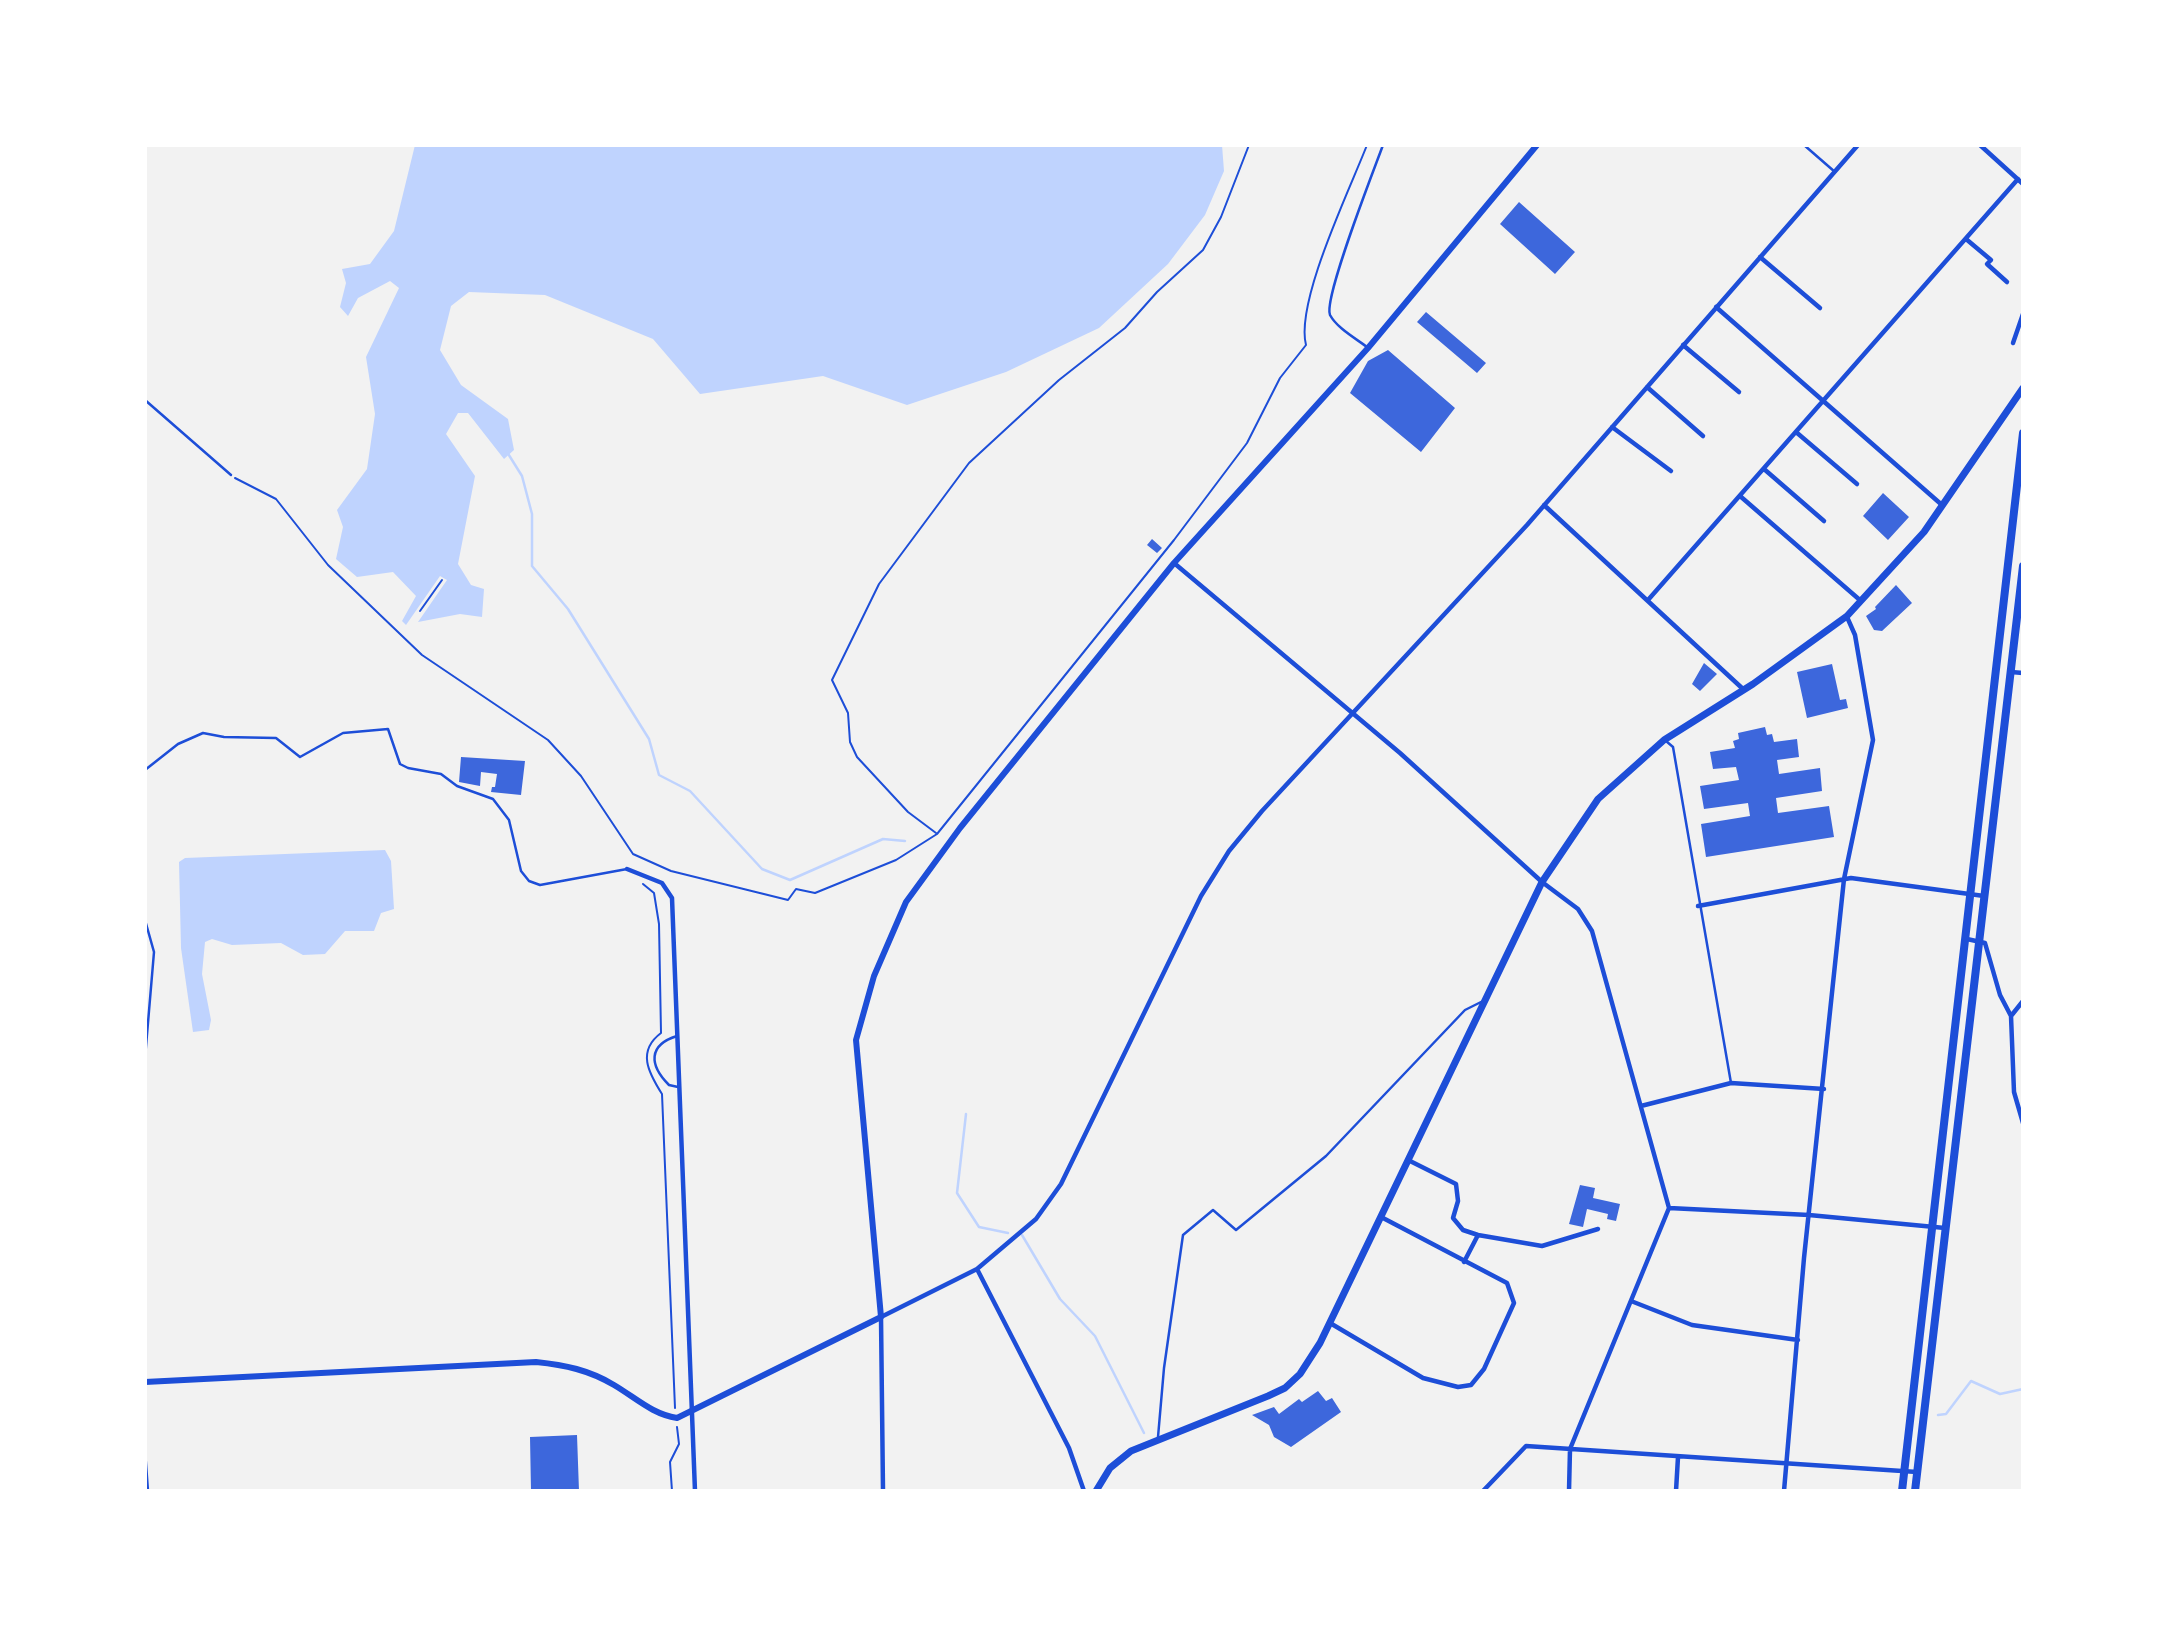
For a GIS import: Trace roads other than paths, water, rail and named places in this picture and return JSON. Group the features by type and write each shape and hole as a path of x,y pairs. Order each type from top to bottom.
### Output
{"main road":[{"path":"1096,1491 1119,1459 1158,1439 1285,1388 1300,1374 1330,1323 1383,1217 1542,882 1598,799 1664,740 1847,616 1924,531 2023,388"},
{"path":"1902,1491 2023,433"},
{"path":"1915,1491 2023,566"}],"street":[{"path":"883,1491 881,1317 856,1040 874,976 906,902 945,849 1174,563 1368,348 1537,145"},
{"path":"145,1382 536,1362 581,1369 615,1386 656,1413 676,1417 692,1412 977,1269 1036,1219 1061,1184 1201,896 1229,851 1262,810 1544,505 1858,145"},
{"path":"1648,600 1966,239 2021,181 1980,145"},
{"path":"1966,239 1991,260 1987,264 2007,282"},
{"path":"1760,257 1820,308"},
{"path":"1716,307 1943,506"},
{"path":"2013,343 2023,314"},
{"path":"1683,345 1739,392"},
{"path":"1647,387 1703,436"},
{"path":"1612,427 1671,471"},
{"path":"1796,432 1857,484"},
{"path":"1764,469 1824,521"},
{"path":"1740,496 1861,601"},
{"path":"1544,505 1743,689"},
{"path":"1174,563 1354,713 1542,882 1578,909 1592,931 1669,1208 1570,1449 1569,1491"},
{"path":"1784,1491 1844,879 1873,740 1855,635 1847,616"},
{"path":"2011,672 2023,673"},
{"path":"627,869 662,883 672,898 695,1491"},
{"path":"1699,906 1844,879 1985,896"},
{"path":"1967,939 1985,943 2000,995 2011,1016 2014,1092 2023,1123"},
{"path":"2011,1016 2023,1001"},
{"path":"1641,1106 1731,1083 1824,1089"},
{"path":"1410,1161 1456,1184 1458,1201 1453,1218 1462,1230 1542,1246 1598,1228"},
{"path":"1669,1208 1809,1215 1946,1228"},
{"path":"1330,1323 1423,1378 1451,1386 1471,1385 1493,1351 1514,1297 1507,1283 1383,1217"},
{"path":"1464,1262 1478,1235"},
{"path":"977,1269 1069,1448 1084,1491"},
{"path":"1631,1301 1692,1325 1798,1340"},
{"path":"1483,1491 1526,1446 1918,1472"},
{"path":"1676,1491 1678,1457"}],"lane":[{"path":"1368,348 1336,323 1329,309 1335,281 1383,145"},
{"path":"1804,145 1835,172"},
{"path":"145,400 231,475"},
{"path":"145,770 178,744 203,733 224,737 276,738 300,757 343,733 388,729 400,764 441,775 457,786 493,799 509,820 521,871 529,881 540,885 627,869"},
{"path":"1664,740 1673,747 1731,1083"},
{"path":"145,920 154,953 145,1058"},
{"path":"1158,1439 1164,1368 1183,1235 1213,1210 1236,1230 1326,1156 1465,1010 1475,1007 1488,995"},
{"path":"677,1036 662,1041 655,1051 654,1064 669,1086 680,1087"},
{"path":"145,1450 148,1491"}],"water":[{"path":"415,145 1222,145 1224,171 1205,215 1168,264 1099,328 1006,372 907,405 823,376 700,394 653,339 545,295 469,292 451,306 440,350 461,385 508,419 514,450 504,459 468,413 458,413 446,434 475,476 458,564 471,585 484,589 482,617 460,614 418,622 447,580 440,576 406,625 402,621 416,596 393,572 357,577 336,559 343,527 337,510 367,469 375,414 366,357 399,288 390,281 358,298 348,316 340,307 346,283 342,269 370,264 394,231"},
{"path":"385,850 391,861 394,909 381,913 374,931 345,931 325,954 303,955 281,943 232,945 212,939 205,942 202,974 211,1020 209,1030 193,1032 181,948 179,862 185,858"}],"waterway":[{"path":"507,452 522,476 532,514 532,566 568,609 649,739 659,775 690,791 762,869 790,880 883,839 905,841"},
{"path":"966,1114 957,1193 979,1227 1008,1233"},
{"path":"1022,1235 1060,1299 1095,1336 1144,1433"},
{"path":"1938,1415 1946,1414 1971,1381 2000,1394 2023,1389"}]}
